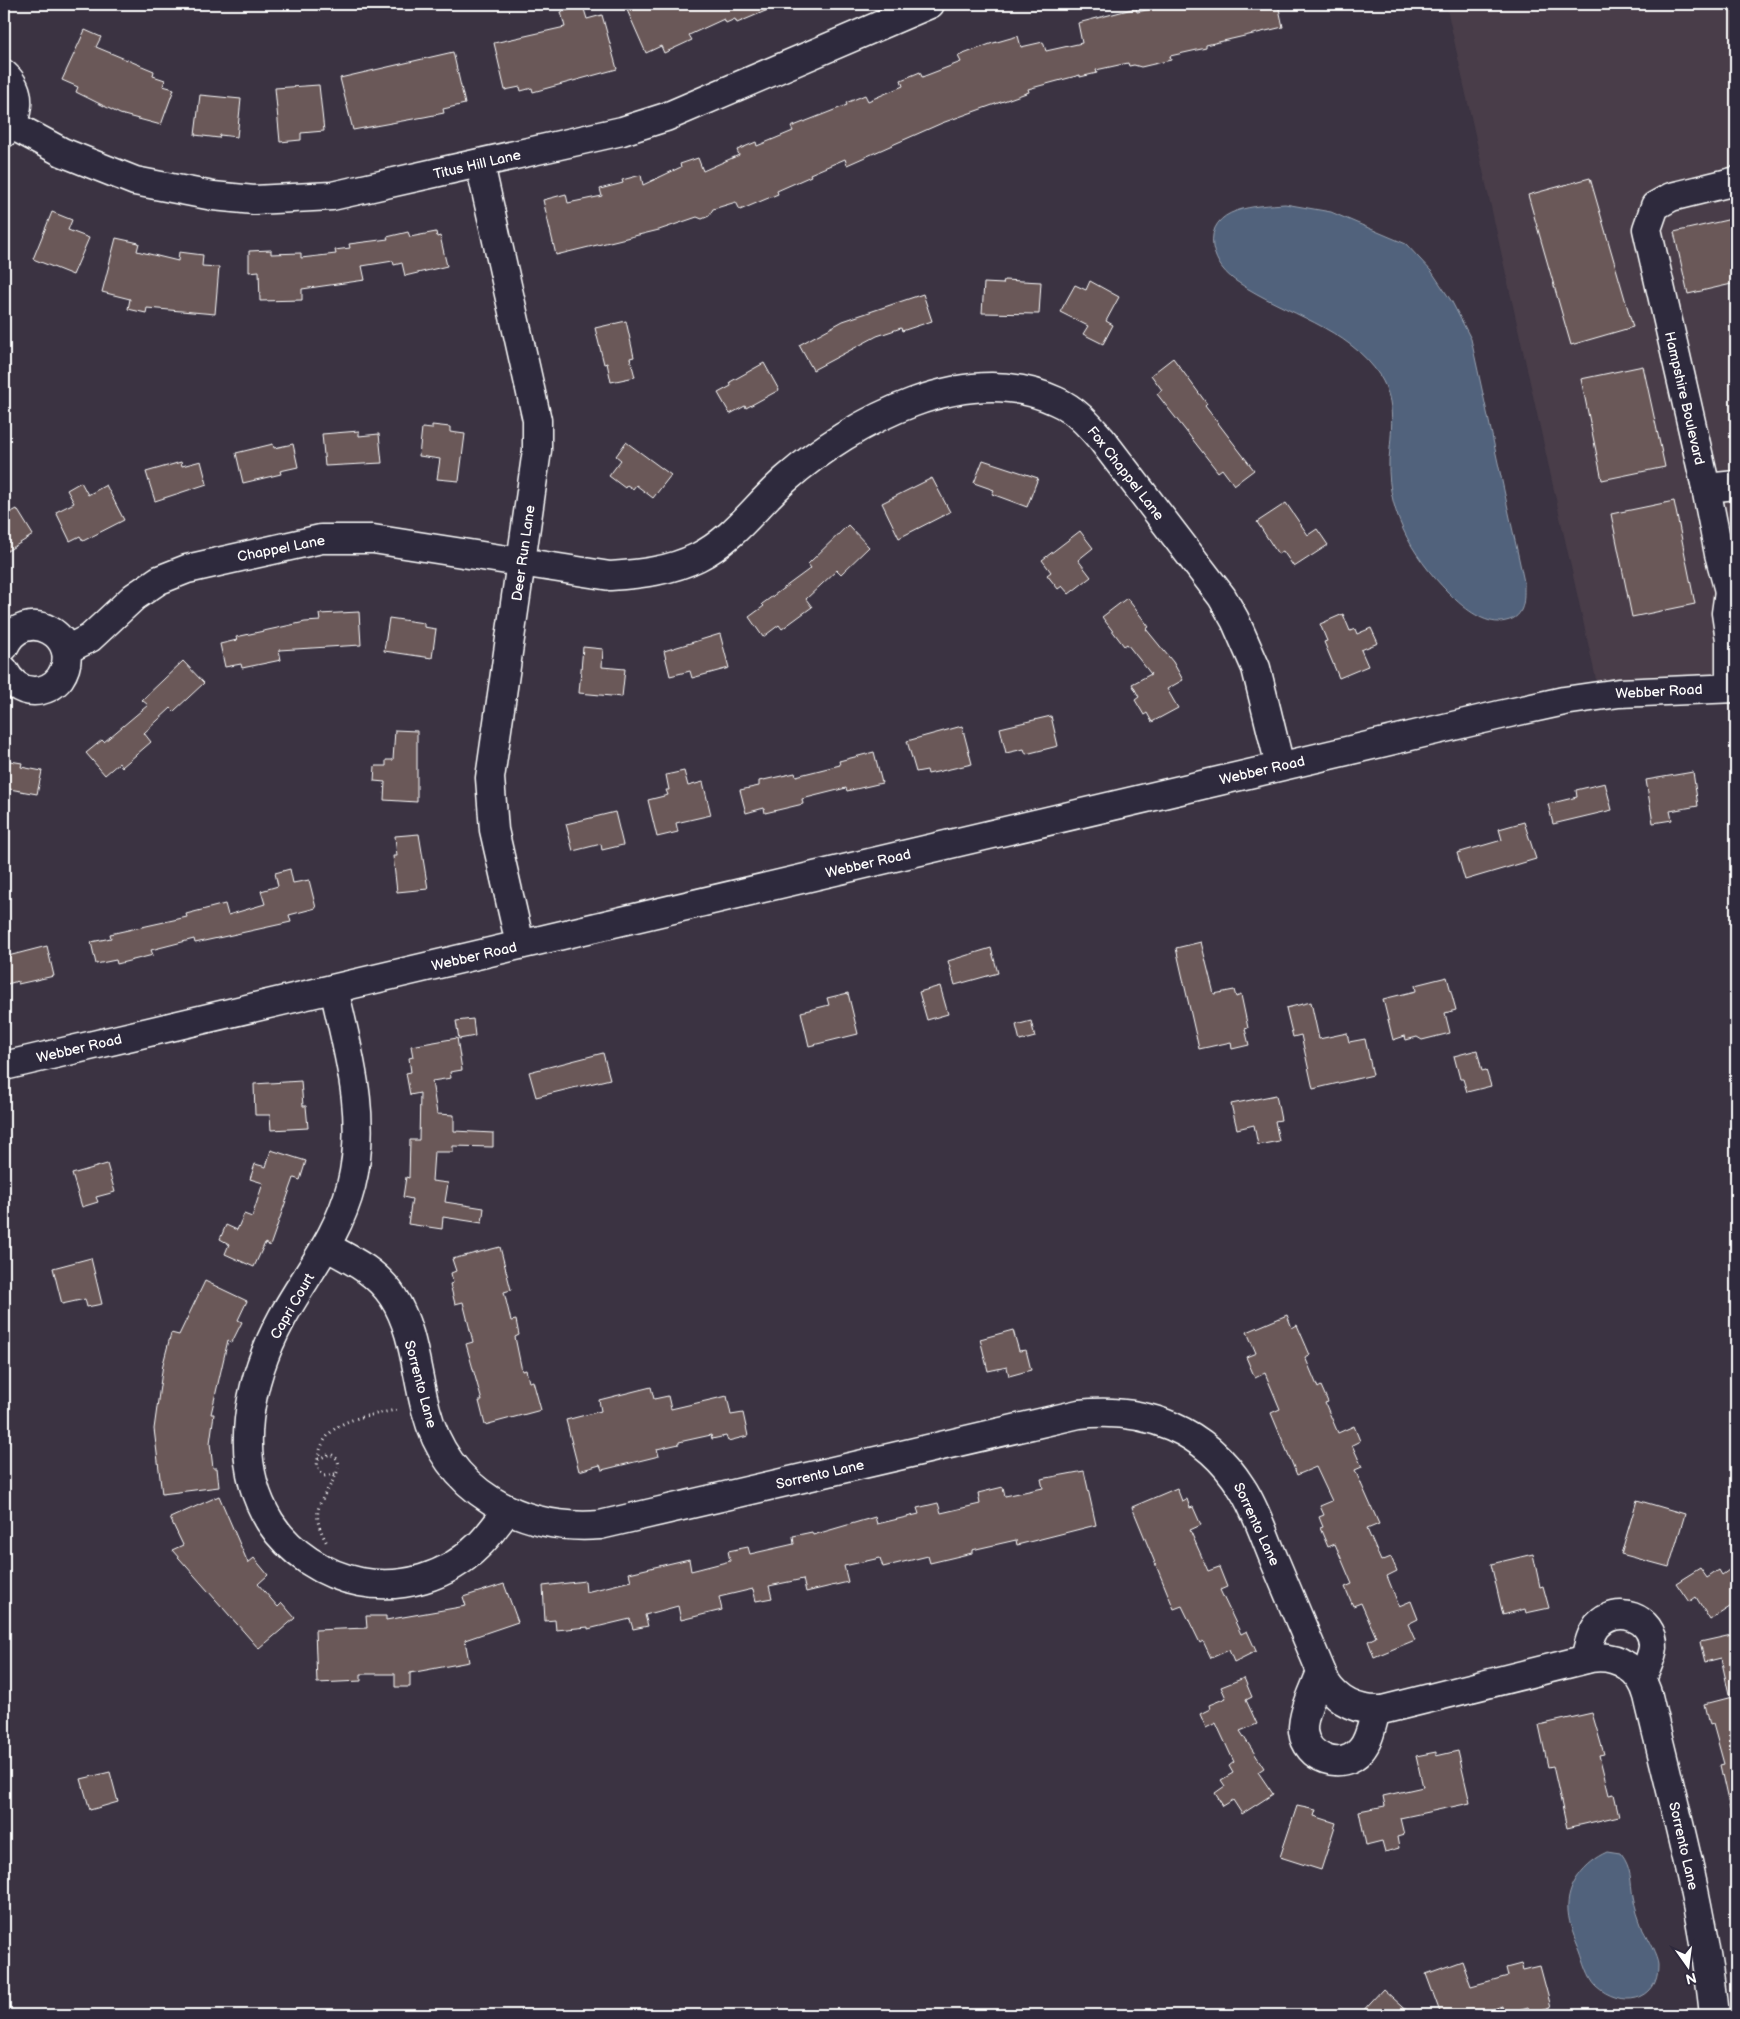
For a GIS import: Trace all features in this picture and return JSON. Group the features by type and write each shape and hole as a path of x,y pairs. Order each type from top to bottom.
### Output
{"street":[{"name":"Titus Hill Lane","path":"4,74 14,86 18,98 17,112 8,129 135,181 174,190 230,198 278,200 332,196 622,131 666,117 930,4"},
{"name":"Deer Run Lane","path":"480,164 537,420 538,450 490,778 494,830 520,944"},
{"name":"Hampshire Boulevard","path":"1733,688 1726,613 1733,593 1719,554 1706,488 1647,229 1656,206 1672,197 1736,181"},
{"name":"Fox Chappel Lane","path":"522,562 610,576 642,574 670,568 697,557 734,533 785,480 812,458 869,422 932,397 965,389 996,386 1035,392 1057,401 1086,422 1102,440 1222,597 1243,636 1256,668 1280,766"},
{"path":"1706,488 1736,485"},
{"name":"Chappel Lane","path":"66,650 90,638 134,597 160,580 188,569 298,542 321,538 356,537 522,562"},
{"path":"4,647 14,632 24,627 34,626 45,627 54,632 62,640 66,650 64,671 58,681 40,691 29,691 18,687 10,680 4,670"},
{"name":"Webber Road","path":"4,1066 1564,701 1619,693 1733,688"},
{"name":"Capri Court","path":"334,989 352,1068 359,1127 351,1185 342,1214 327,1247 283,1317 258,1374 251,1405 248,1453 256,1493 274,1528 298,1553 326,1571 372,1584 405,1582 437,1574 459,1562 478,1546 508,1510"},
{"name":"Sorrento Lane","path":"327,1247 370,1271 392,1296 406,1327 426,1411 440,1446 451,1462 469,1483 492,1501 508,1510 544,1523 562,1526 600,1525 1079,1414 1118,1412 1137,1414 1155,1419 1190,1435 1206,1446 1232,1473 1252,1506 1321,1672 1329,1688 1344,1702 1362,1709 1376,1711 1585,1659 1603,1657 1620,1661 1634,1671 1642,1680 1648,1696 1699,1913 1709,1964 1714,2015"},
{"path":"1585,1659 1592,1634 1602,1622 1615,1615 1633,1617 1645,1626 1652,1639 1651,1654 1642,1680"},
{"path":"1321,1672 1303,1729 1307,1744 1317,1756 1336,1761 1347,1760 1357,1754 1366,1741 1376,1711"}],"path":[{"path":"336,1474 328,1477 321,1474 317,1467 324,1440 330,1431 354,1419 400,1409"},
{"path":"318,1459 330,1454 338,1458 340,1466 324,1492 318,1512 318,1522 331,1555 326,1571"}],"shaded area":[{"path":"1446,4 1736,4 1736,683 1598,688"}],"water":[{"path":"1285,204 1331,212 1406,244 1432,272 1452,302 1471,339 1524,582 1522,606 1517,616 1513,619 1499,622 1492,621 1466,609 1429,571 1407,538 1393,501 1390,482 1389,461 1392,417 1389,396 1380,376 1367,359 1333,333 1239,283 1219,263 1213,247 1213,233 1218,223 1236,211"},
{"path":"1608,1852 1621,1854 1625,1859 1637,1914 1658,1962 1657,1978 1652,1987 1645,1994 1636,1998 1616,1997 1596,1986 1586,1970 1572,1932 1568,1911 1570,1892 1585,1868"}],"building":[{"path":"640,4 782,4 737,23 735,19 726,23 724,19 689,35 692,40 664,53 661,46 646,53 627,10"},
{"path":"1175,4 1278,4 1283,27 1206,45 1206,48 1170,56 1171,60 1141,67 1129,66 1128,63 1096,70 1097,73 1080,77 1080,75 1028,89 1029,92 942,123 847,165 845,159 777,191 778,194 740,210 736,202 713,209 709,216 702,219 697,217 659,230 556,255 543,200 566,194 568,203 602,196 600,189 623,183 622,180 641,175 643,185 681,167 680,164 698,158 703,171 739,155 737,150 756,142 757,146 793,131 791,127 847,105 846,103 865,95 868,101 903,86 901,80 920,72 922,77 961,62 958,56 990,44 1018,36 1021,47 1043,42 1046,51 1082,43 1078,23 1136,8 1137,12"},
{"path":"583,6 587,19 602,15 617,69 533,92 532,88 521,91 520,87 505,90 494,43 565,27 561,12"},
{"path":"85,30 101,37 96,47 154,71 153,76 165,80 163,86 174,89 161,125 120,114 76,92 78,87 62,80"},
{"path":"453,52 465,104 443,109 444,113 353,130 340,78"},
{"path":"319,85 324,131 301,133 301,140 280,142 275,88"},
{"path":"200,95 241,99 237,137 220,135 219,138 195,135"},
{"path":"1590,178 1633,327 1571,345 1528,195"},
{"path":"52,212 72,220 68,230 89,238 73,275 33,259"},
{"path":"1736,218 1736,283 1688,294 1674,232"},
{"path":"408,232 410,237 436,232 437,237 440,236 447,266 405,276 402,263 394,265 393,261 362,266 365,280 302,289 302,300 260,301 259,271 249,272 249,251 271,250 271,254 301,253 301,258 336,254 335,250 350,248 349,244 388,239 387,237"},
{"path":"116,238 139,243 137,251 178,261 179,252 203,255 202,266 219,267 215,314 147,308 146,313 128,309 130,299 102,292"},
{"path":"1004,280 1041,282 1039,314 982,313 984,283 1003,284"},
{"path":"1090,281 1119,297 1106,321 1113,325 1103,344 1083,334 1088,326 1060,312 1075,285 1086,290"},
{"path":"923,294 932,321 902,331 901,328 877,336 813,370 799,345 843,321"},
{"path":"626,321 634,357 630,358 635,377 611,382 607,363 604,364 595,328"},
{"path":"1173,358 1207,404 1205,406 1254,470 1234,485 1222,469 1218,472 1157,394 1162,390 1151,375"},
{"path":"764,363 779,390 746,408 745,406 730,414 718,393 731,386 730,382"},
{"path":"1643,366 1665,467 1602,480 1581,379"},
{"path":"432,425 450,427 450,432 465,434 459,481 437,479 440,459 419,456 422,428 432,429"},
{"path":"359,431 359,436 379,434 382,463 325,466 322,434"},
{"path":"626,442 671,475 653,498 636,485 633,489 627,485 625,488 609,476 621,460 616,456"},
{"path":"273,444 274,448 293,444 298,467 280,471 281,474 243,483 236,453"},
{"path":"983,460 1038,478 1027,507 992,494 994,490 974,483"},
{"path":"201,461 207,484 155,501 146,472 181,462 182,466"},
{"path":"932,478 950,512 899,538 882,503"},
{"path":"81,482 88,495 106,485 124,520 83,541 80,536 70,541 56,512 74,503 67,490"},
{"path":"1674,501 1695,604 1632,617 1611,514"},
{"path":"1286,503 1308,535 1317,529 1328,545 1294,567 1283,551 1278,554 1257,522"},
{"path":"17,509 33,535 4,553 4,516"},
{"path":"848,525 869,547 841,574 837,570 806,599 812,607 782,629 779,625 763,637 749,617 764,606 762,604 811,568 808,564"},
{"path":"1080,531 1093,548 1078,560 1091,577 1069,594 1062,586 1058,589 1047,575 1051,572 1042,560"},
{"path":"1127,598 1149,627 1146,629 1173,662 1183,680 1167,689 1178,708 1152,722 1147,713 1144,715 1135,700 1139,697 1132,684 1151,674 1127,644 1124,646 1102,617"},
{"path":"359,612 361,645 279,650 281,660 242,668 241,664 225,667 220,644 237,640 236,637 305,622 320,621 319,614"},
{"path":"1343,614 1350,631 1355,629 1357,634 1371,628 1378,643 1361,650 1368,666 1339,678 1324,642 1327,641 1320,624"},
{"path":"389,618 424,623 424,627 436,629 432,658 384,651"},
{"path":"720,634 729,668 692,678 690,671 670,676 664,651"},
{"path":"583,647 603,649 602,667 625,669 622,697 579,693"},
{"path":"183,661 204,683 174,711 171,708 144,733 151,742 122,767 119,763 105,775 86,753 102,740 104,742 148,705 142,700"},
{"path":"1051,716 1058,746 1026,754 1024,749 1006,753 1000,728"},
{"path":"962,726 972,764 928,774 927,770 916,772 907,741"},
{"path":"395,730 417,731 417,802 384,800 385,782 374,781 375,766 386,766 386,760 393,760"},
{"path":"874,752 882,783 847,791 846,788 802,799 803,804 765,813 764,808 746,813 740,790 759,786 759,781 795,773 796,776 840,765 839,761"},
{"path":"4,760 22,763 21,767 42,771 37,794 4,788"},
{"path":"684,771 688,786 703,782 711,815 676,823 678,832 657,837 648,800 668,795 666,775"},
{"path":"1693,772 1698,806 1670,811 1672,820 1653,823 1646,780"},
{"path":"1605,783 1612,810 1553,824 1548,804 1577,797 1576,790"},
{"path":"615,812 623,845 602,850 601,844 573,851 566,824"},
{"path":"1524,822 1536,859 1465,880 1457,853 1502,840 1499,829"},
{"path":"419,834 428,889 397,892 393,856 397,856 395,836"},
{"path":"290,869 293,883 309,880 316,908 289,915 291,922 195,943 194,939 151,950 153,955 117,964 116,960 96,964 91,942 111,938 110,934 187,917 186,914 225,904 228,915 265,904 261,891 278,886 275,873"},
{"path":"1201,942 1214,994 1234,990 1236,997 1241,995 1248,1028 1245,1029 1249,1045 1232,1049 1231,1042 1199,1049 1176,948"},
{"path":"47,946 54,976 4,985 4,960 9,959 8,956"},
{"path":"991,948 998,973 955,985 948,961"},
{"path":"1447,977 1456,1010 1445,1013 1450,1033 1422,1040 1417,1037 1406,1040 1405,1036 1393,1040 1383,999 1416,991 1415,985"},
{"path":"940,986 948,1014 927,1020 919,992"},
{"path":"848,993 858,1034 809,1046 801,1012 829,1005 827,998"},
{"path":"1311,1002 1319,1039 1347,1033 1349,1042 1365,1039 1373,1075 1313,1089 1301,1035 1293,1037 1286,1008"},
{"path":"473,1019 475,1036 459,1039 456,1021"},
{"path":"1031,1021 1035,1037 1020,1041 1016,1025"},
{"path":"457,1038 462,1070 450,1072 451,1078 432,1081 437,1114 454,1115 454,1131 493,1133 493,1147 453,1146 453,1152 434,1152 432,1181 448,1183 445,1202 484,1208 482,1223 443,1217 442,1229 408,1224 412,1199 403,1197 406,1177 409,1178 410,1140 419,1140 420,1093 410,1095 406,1073 411,1072 409,1058 413,1057 411,1046"},
{"path":"1477,1050 1482,1071 1486,1070 1491,1086 1467,1092 1463,1079 1460,1079 1454,1056"},
{"path":"603,1053 610,1079 536,1097 529,1072"},
{"path":"301,1081 303,1106 306,1106 308,1128 271,1130 270,1115 255,1115 254,1084"},
{"path":"1276,1095 1281,1120 1275,1121 1279,1141 1258,1145 1254,1125 1237,1129 1231,1104"},
{"path":"271,1150 306,1161 300,1180 294,1178 270,1246 265,1243 254,1267 225,1254 229,1244 220,1239 226,1225 237,1230 244,1214 252,1217 263,1183 250,1179 255,1164 266,1167"},
{"path":"107,1164 115,1192 96,1197 98,1202 82,1207 72,1174"},
{"path":"500,1247 511,1290 504,1292 511,1321 516,1320 519,1335 515,1337 522,1371 526,1370 529,1382 533,1381 541,1410 485,1425 479,1401 482,1401 466,1344 473,1342 463,1302 455,1304 450,1284 453,1283 451,1273 456,1271 452,1259"},
{"path":"91,1258 102,1304 87,1307 85,1299 62,1304 53,1268"},
{"path":"205,1281 247,1301 238,1320 242,1322 232,1342 228,1340 211,1414 214,1414 210,1443 213,1468 217,1468 219,1487 162,1494 154,1429 163,1364 171,1333 179,1335"},
{"path":"1287,1315 1292,1328 1297,1325 1310,1355 1305,1357 1318,1388 1321,1386 1328,1402 1325,1403 1338,1433 1354,1426 1360,1441 1352,1445 1362,1467 1355,1470 1379,1524 1367,1529 1381,1561 1391,1557 1397,1571 1387,1576 1399,1606 1411,1601 1418,1619 1408,1624 1415,1640 1374,1657 1368,1641 1376,1637 1361,1603 1353,1606 1345,1587 1352,1584 1335,1544 1328,1547 1320,1528 1323,1527 1319,1517 1324,1515 1320,1506 1332,1501 1316,1467 1297,1475 1271,1413 1280,1409 1265,1373 1255,1378 1246,1357 1256,1353 1247,1332"},
{"path":"1013,1330 1019,1351 1026,1350 1031,1370 1009,1376 1007,1367 988,1371 980,1339"},
{"path":"651,1387 654,1399 668,1396 671,1409 727,1396 731,1415 743,1413 748,1436 728,1441 726,1436 712,1439 711,1435 657,1449 659,1456 602,1470 600,1465 579,1471 566,1420 601,1411 599,1400"},
{"path":"1084,1471 1096,1525 1017,1545 1016,1540 972,1550 972,1553 930,1563 928,1556 883,1567 880,1558 844,1566 848,1582 806,1592 803,1579 769,1586 772,1598 756,1601 753,1589 719,1597 722,1610 681,1620 678,1606 645,1615 648,1626 633,1629 630,1619 588,1629 588,1627 556,1630 555,1620 545,1621 543,1586 585,1581 586,1592 631,1581 629,1573 689,1559 691,1571 730,1561 728,1551 748,1547 750,1554 794,1544 793,1536 812,1532 813,1535 875,1517 877,1524 919,1514 917,1508 938,1503 941,1513 980,1504 978,1493 1003,1487 1005,1496 1043,1488 1041,1479"},
{"path":"1177,1488 1182,1501 1187,1499 1190,1508 1193,1507 1201,1525 1190,1530 1208,1571 1219,1567 1227,1587 1220,1590 1241,1634 1247,1631 1256,1651 1234,1662 1229,1650 1211,1658 1203,1641 1200,1643 1182,1606 1174,1609 1132,1507"},
{"path":"219,1496 248,1563 254,1558 268,1575 258,1584 278,1607 282,1603 295,1618 259,1649 172,1550 183,1545 170,1518"},
{"path":"1637,1500 1685,1514 1669,1567 1621,1554"},
{"path":"1533,1554 1540,1587 1543,1586 1549,1608 1526,1613 1525,1609 1503,1615 1491,1564"},
{"path":"1736,1565 1736,1583 1730,1587 1736,1596 1736,1603 1710,1620 1696,1597 1689,1602 1676,1583 1700,1568 1707,1578 1719,1570 1722,1575"},
{"path":"504,1584 518,1622 465,1640 469,1662 410,1673 410,1687 395,1687 395,1674 361,1674 361,1681 317,1683 315,1630 367,1628 366,1616 386,1616 386,1620 466,1606 463,1597"},
{"path":"1736,1634 1736,1694 1729,1694 1721,1658 1705,1662 1700,1642"},
{"path":"1244,1678 1252,1697 1246,1700 1257,1724 1240,1731 1264,1768 1258,1772 1273,1794 1242,1814 1233,1800 1223,1806 1215,1793 1225,1786 1221,1780 1233,1773 1229,1766 1234,1762 1216,1723 1206,1728 1200,1714 1210,1709 1209,1705 1226,1698 1221,1687"},
{"path":"1736,1696 1736,1809 1730,1810 1720,1765 1724,1764 1713,1724 1710,1725 1705,1704"},
{"path":"1592,1713 1604,1754 1599,1755 1609,1795 1614,1794 1619,1816 1567,1828 1553,1766 1548,1767 1539,1725"},
{"path":"1458,1751 1470,1803 1400,1818 1404,1835 1397,1837 1399,1848 1385,1852 1382,1841 1366,1845 1359,1811 1385,1806 1383,1796 1423,1787 1416,1756 1436,1752 1436,1756"},
{"path":"110,1772 118,1802 90,1810 81,1779"},
{"path":"1297,1806 1316,1810 1314,1816 1336,1823 1321,1870 1280,1857"},
{"path":"1462,1961 1471,1986 1508,1976 1506,1968 1521,1964 1523,1970 1540,1966 1551,2007 1530,2013 1528,2007 1504,2014 1502,2006 1476,2015 1441,2015 1426,1974"},
{"path":"1383,1989 1412,2015 1359,2015"}]}
